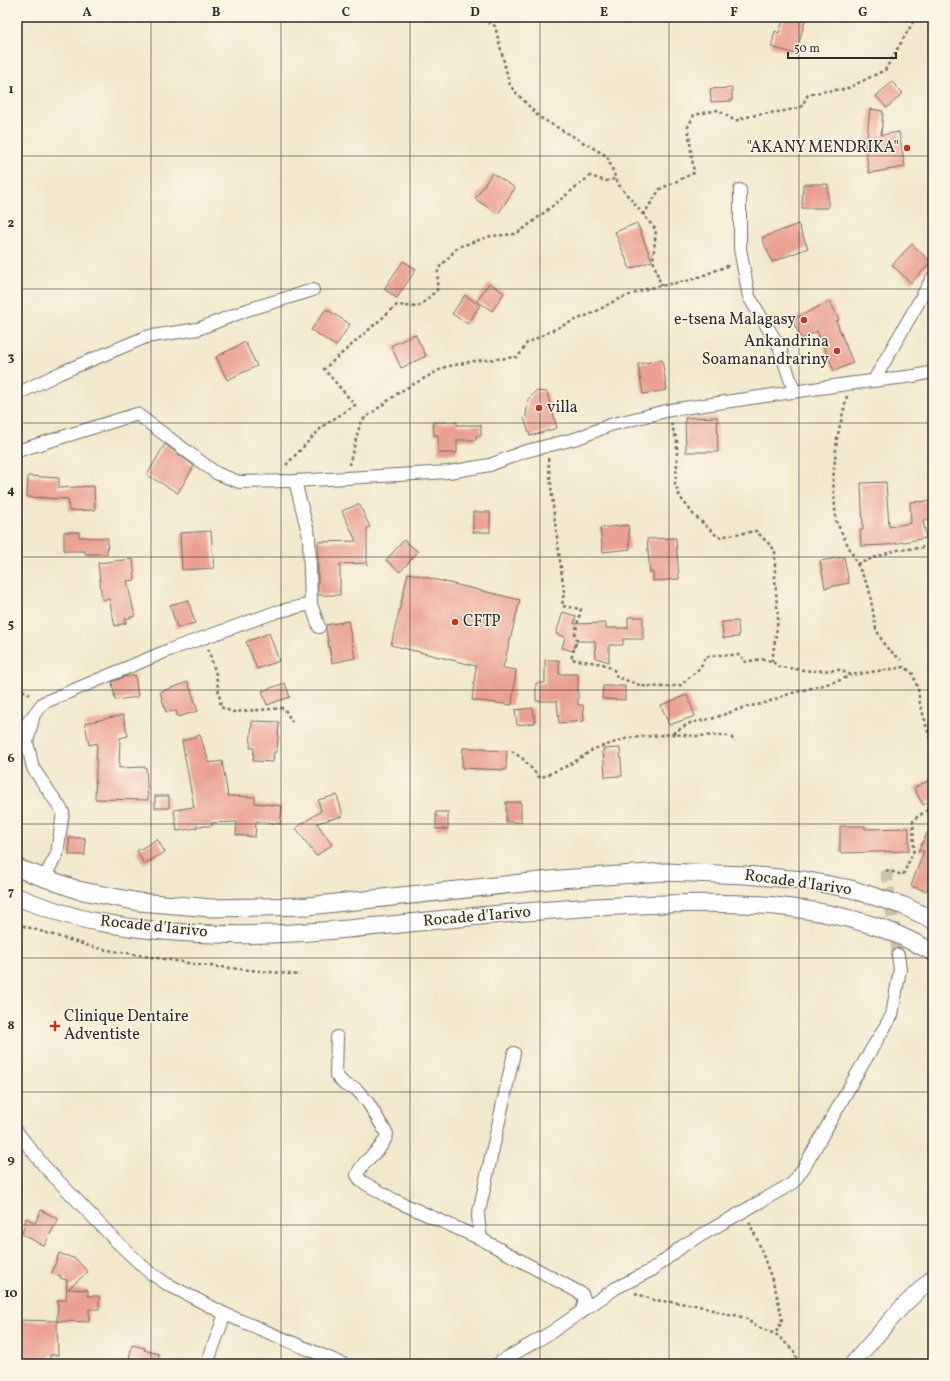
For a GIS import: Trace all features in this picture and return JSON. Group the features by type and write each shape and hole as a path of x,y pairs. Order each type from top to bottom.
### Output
{"main road":[{"name":"Rocade d'Iarivo","path":"17,868 78,890 139,902 212,908 308,906 560,879 664,872 745,875 803,880 851,889 904,906 933,920"},
{"name":"Rocade d'Iarivo","path":"17,897 46,908 96,922 190,934 235,935 293,933 607,906 680,903 754,904 795,907 836,914 880,927 933,952"}],"street":[{"path":"740,190 740,249 749,297 779,346 794,391"},
{"path":"874,380 933,277"},
{"path":"17,394 60,373 146,337 198,329 247,310 313,290"},
{"path":"17,451 137,414 216,473 239,482 295,481 449,472 490,465 523,452 578,438 610,425 670,410 794,391 914,376 933,372"},
{"path":"295,481 309,536 310,604 319,627"},
{"path":"17,736 43,703 169,650 276,612 310,604"},
{"path":"35,713 27,742 33,768 63,812 57,854 44,878"},
{"path":"498,1364 504,1358 550,1333 622,1285 652,1270 684,1245 794,1183 892,1015 900,969 898,955"},
{"path":"337,1037 336,1075 345,1085 356,1089 367,1101 386,1134 382,1147 360,1168 357,1175 360,1181 394,1200 481,1239 582,1294 585,1301 581,1313"},
{"path":"481,1239 478,1229 478,1216 514,1053"},
{"path":"17,1132 44,1166 133,1258 149,1272 167,1284 225,1314 343,1364"},
{"path":"852,1364 901,1308 933,1277"},
{"path":"207,1364 225,1314"}],"path":[{"path":"477,17 495,26 510,86 539,116 608,156 618,184 656,230 653,260 661,286"},
{"path":"643,215 660,189 694,173 688,127 694,115 718,110 735,121 749,116 789,111 802,107 808,95 825,91 846,89 885,70 916,17"},
{"path":"286,465 323,426 355,405 324,370 397,306 418,307 437,290 438,269 458,247 491,236 514,234 521,231 590,176 605,182 616,179"},
{"path":"347,469 361,420 401,391 445,367 474,361 518,357 527,343 559,327 595,312 616,300 649,288 691,280 742,261"},
{"path":"847,384 847,397 837,438 833,480 836,522 870,588 876,629 885,646 901,660"},
{"path":"670,410 671,426 677,441 675,484 680,496 693,514 718,537 756,531 774,550 774,578 778,620 772,661"},
{"path":"546,446 550,464 554,514 564,590 562,606 581,609 575,634 577,640 571,659 603,664 614,670 617,677 642,686 666,687 681,684 701,667 705,657 734,654 741,655 744,662 762,659 772,661 779,667 812,671 840,670 851,675"},
{"path":"857,564 896,550 921,548 933,542"},
{"path":"207,636 208,650 216,674 221,707 232,712 284,708 292,722"},
{"path":"673,734 690,723 714,718 745,707 762,704 789,694 841,680 851,675 905,666 913,674 933,746"},
{"path":"17,673 22,690 43,703"},
{"path":"512,751 523,759 540,778 569,765 594,749 628,738 673,734 695,736 725,735 732,738 735,742"},
{"path":"886,870 903,875 914,850 913,820 933,806"},
{"path":"17,924 96,948 200,965 300,975"},
{"path":"743,1212 758,1241 776,1291 782,1319 774,1334"},
{"path":"622,1285 633,1292 654,1300 696,1305 750,1320 751,1324 778,1335 793,1350 800,1364"}],"building":[{"path":"784,17 806,17 796,54 771,47 775,31 779,33"},
{"path":"892,82 903,93 887,108 876,96"},
{"path":"732,88 732,101 711,102 710,89"},
{"path":"870,109 883,111 881,135 899,132 905,167 869,173 864,137 867,137"},
{"path":"492,173 515,188 498,214 475,199"},
{"path":"803,184 828,184 828,208 802,208"},
{"path":"637,223 652,261 630,269 615,232"},
{"path":"798,224 808,248 772,262 762,238"},
{"path":"912,244 931,262 911,283 892,265"},
{"path":"403,261 416,269 397,298 384,289"},
{"path":"489,283 504,293 492,311 477,301"},
{"path":"465,295 480,305 468,324 452,314"},
{"path":"830,301 839,320 836,321 853,363 834,371 817,331 802,339 792,320"},
{"path":"326,309 350,324 336,346 311,330"},
{"path":"415,334 426,356 401,368 391,346"},
{"path":"245,342 257,366 227,380 216,357"},
{"path":"662,360 667,390 643,394 638,364"},
{"name":"villa","path":"536,391 547,392 557,428 530,436 524,418 526,416 528,399"},
{"path":"717,417 718,452 686,452 685,418"},
{"path":"433,422 457,422 457,425 481,425 481,436 476,436 476,440 457,440 457,453 438,453 438,435 434,435"},
{"path":"165,444 194,466 178,493 147,475"},
{"path":"28,476 59,478 59,488 94,486 95,510 69,511 68,499 27,497"},
{"path":"886,482 889,527 911,523 910,502 933,501 933,520 923,520 926,538 887,545 861,546 860,530 863,530 861,483"},
{"path":"359,504 370,527 367,528 367,563 340,564 340,595 318,595 318,542 356,541 342,511"},
{"path":"473,512 490,512 490,532 473,532"},
{"path":"628,525 630,549 603,552 600,528"},
{"path":"211,531 214,568 182,570 180,533"},
{"path":"64,532 79,532 79,537 108,538 107,554 85,554 85,551 64,551"},
{"path":"676,538 679,579 653,581 653,572 650,573 647,539"},
{"path":"404,540 418,552 400,572 386,560"},
{"path":"844,557 849,583 825,588 820,561"},
{"path":"133,559 135,580 127,581 135,616 125,619 126,623 115,626 109,599 102,600 98,563"},
{"name":"CFTP","path":"408,573 520,600 503,668 516,670 512,705 472,700 476,666 391,645"},
{"path":"188,600 195,623 177,628 170,605"},
{"path":"563,612 576,616 574,624 606,623 606,628 628,628 628,617 643,617 643,639 623,639 623,645 609,645 609,662 596,658 595,641 577,641 573,651 562,648 565,637 556,634"},
{"path":"348,621 355,658 332,663 326,625"},
{"path":"738,621 739,637 723,638 722,622"},
{"path":"269,633 279,661 257,669 246,642"},
{"path":"545,660 559,660 559,674 578,674 578,705 583,705 584,721 559,723 557,701 536,701 536,683 545,683"},
{"path":"135,675 138,697 115,700 112,682 124,677"},
{"path":"188,682 198,711 178,717 176,711 166,712 160,692"},
{"path":"285,683 290,697 267,705 262,691"},
{"path":"603,686 625,686 625,700 602,699"},
{"path":"687,695 695,716 669,725 661,705"},
{"path":"533,708 535,723 517,725 515,710"},
{"path":"123,715 128,736 120,738 119,768 146,767 148,800 95,799 97,743 89,745 85,723"},
{"path":"252,721 279,722 277,752 274,752 273,762 253,761 254,748 250,748"},
{"path":"200,735 209,763 222,761 228,796 255,797 255,803 282,806 280,824 256,821 255,837 236,835 237,822 212,823 212,826 196,826 197,828 177,831 174,810 194,807 182,741"},
{"path":"463,748 486,748 486,750 507,751 506,770 462,768"},
{"path":"620,748 622,776 605,777 603,749"},
{"path":"933,778 933,800 923,805 914,788"},
{"path":"337,795 343,816 317,823 332,845 316,856 296,828 321,811 318,800"},
{"path":"155,796 169,796 169,808 155,808"},
{"path":"506,802 521,802 521,822 506,822"},
{"path":"436,812 448,812 448,829 436,829"},
{"path":"933,822 933,873 926,891 911,886 924,851 918,851"},
{"path":"840,826 865,826 865,829 909,828 909,851 840,853"},
{"path":"69,838 85,838 85,855 69,855"},
{"path":"157,839 165,852 144,864 137,851"},
{"path":"41,1210 58,1219 44,1246 22,1234 26,1218 35,1223"},
{"path":"59,1253 76,1259 88,1272 68,1289 88,1290 88,1296 99,1296 99,1309 89,1309 89,1322 57,1321 58,1300 66,1300 67,1280 52,1273"},
{"path":"17,1320 57,1321 58,1355 50,1355 50,1360 17,1361"},
{"path":"132,1345 145,1348 144,1350 159,1354 157,1364 128,1364"}],"tunnel":[{"path":"886,870 898,955"}],"place":[{"name":"\"AKANY MENDRIKA\"","path":"907,148"},
{"name":"e-tsena Malagasy","path":"804,320"},
{"name":"Ankandrina Soamanandrariny","path":"837,351"},
{"name":"villa","path":"539,408"},
{"name":"CFTP","path":"455,622"},
{"name":"Clinique Dentaire Adventiste","path":"55,1026"}]}
